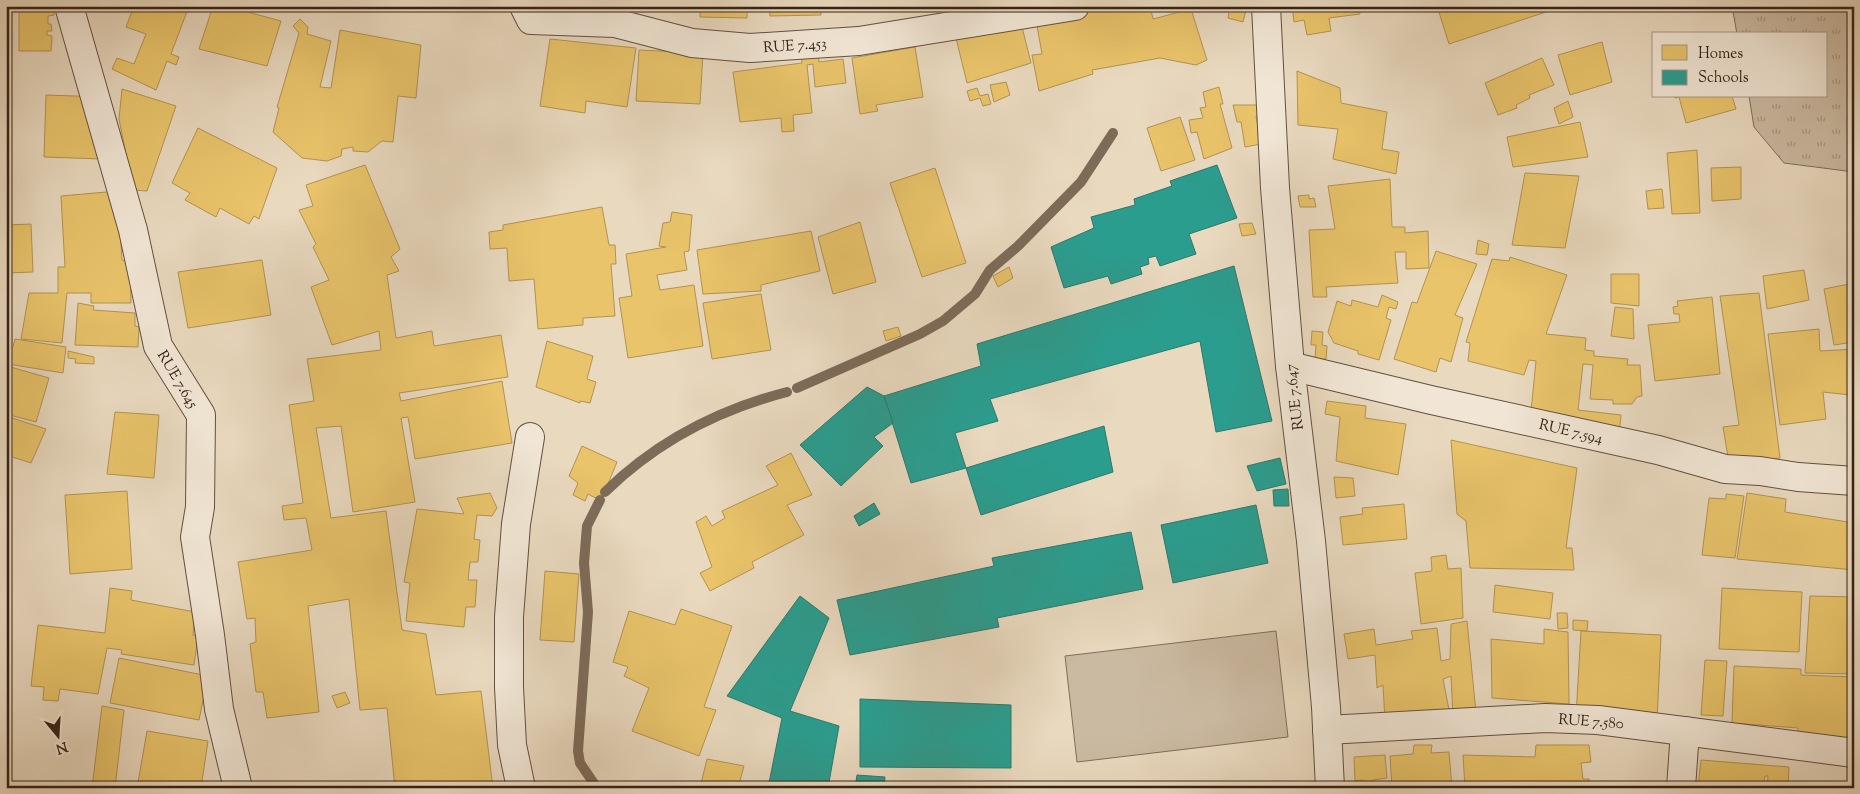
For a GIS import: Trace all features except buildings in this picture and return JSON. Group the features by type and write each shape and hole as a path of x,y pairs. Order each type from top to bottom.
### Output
{"street":[{"name":"RUE 7.645","path":"69,6 133,230 158,346 201,415 200,506 195,537 210,635 218,709 238,788"},
{"name":"RUE 7.453","path":"524,6 531,20 615,23 692,43 750,48 859,41 1075,6"},
{"name":"RUE 7.647","path":"1266,6 1275,188 1290,366 1311,541 1330,788"},
{"name":"RUE 7.594","path":"1290,366 1431,400 1658,450 1725,468 1798,477 1854,481"},
{"path":"521,788 512,745 509,687 509,617 516,524 530,437"},
{"name":"RUE 7.580","path":"1327,730 1545,718 1598,720 1854,753"},
{"path":"1681,788 1685,730"}],"green space":[{"path":"1732,6 1854,6 1854,172 1784,163 1754,127 1749,98 1828,98 1828,32 1737,32"},
{"path":"1276,631 1288,737 1077,762 1065,656"}],"waterway":[{"path":"797,388 920,334 943,321 975,294 990,270 1018,246 1081,182 1113,133"},
{"path":"605,492 646,457 689,430 736,408 787,392"},
{"path":"597,788 580,763 578,751 588,612 584,563 587,526 600,500"}]}
